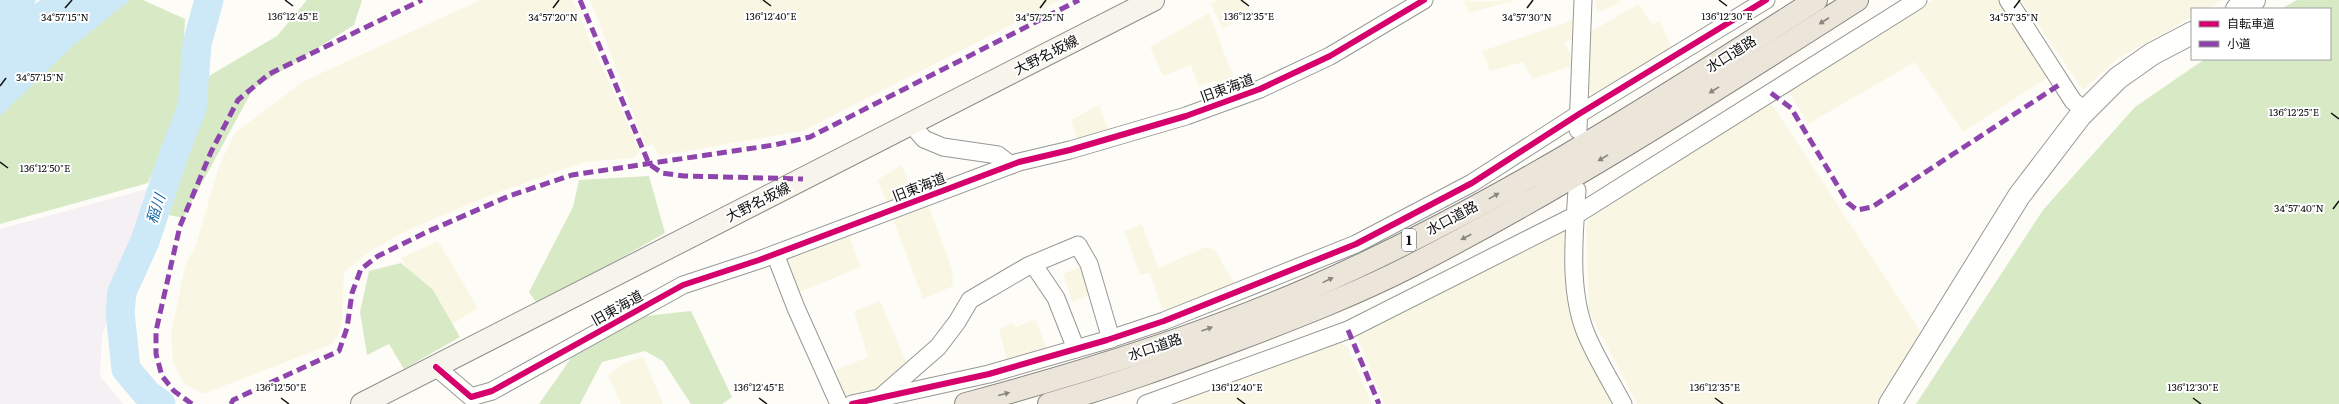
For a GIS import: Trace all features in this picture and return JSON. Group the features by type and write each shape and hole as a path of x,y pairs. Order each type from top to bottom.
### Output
{"highway":[{"name":"水口道路","path":"966,404 1056,380 1139,353 1208,328 1308,289 1405,243 1536,173 1816,0"},
{"name":"水口道路","path":"1050,404 1112,386 1268,328 1344,297 1409,267 1506,216 1661,123 1857,0"}],"main road":[{"name":"大野名坂線","path":"362,404 1153,0"}],"street":[{"name":"旧東海道","path":"436,367 471,397 492,390 683,285 775,254 1011,165 1186,116 1260,89 1330,56 1424,0"},
{"path":"1578,122 1583,0"},
{"path":"852,404 989,374 1112,339 1164,322 1356,244 1472,183 1578,122 1766,0"},
{"path":"1146,404 1348,330 1576,215 1918,0"},
{"path":"2008,0 2073,101 2086,111"},
{"path":"2239,8 2254,0"},
{"path":"1890,404 2019,196 2086,111 2118,78 2152,54 2191,34"},
{"path":"911,124 924,138 943,147 998,155 1011,165"},
{"path":"1577,190 1577,302 1587,336 1623,404"},
{"path":"880,398 938,346 957,322 970,300 1033,264 1078,245 1089,264 1112,339"},
{"path":"775,254 796,308 839,404"},
{"path":"1033,264 1056,298 1076,349"}],"shaded area":[{"path":"480,0 572,0 640,151 634,158 585,162 488,196 406,231 369,252 344,272 342,319 338,336 330,345 203,394 183,383 173,362 171,334 186,262 195,248 219,166 235,133 302,82"},
{"path":"590,0 1060,0 803,131 658,156 653,144 646,147"},
{"path":"1217,0 1246,0 1251,9 1223,29 1210,4"},
{"path":"1464,0 1474,2 1517,0 1469,13"},
{"path":"1595,0 1621,0 1616,5 1597,12"},
{"path":"1933,0 1999,0 2047,78 1963,132 1915,62 1808,124 1787,89"},
{"path":"2021,0 2222,0 2208,8 2191,8 2191,18 2116,60 2083,90"},
{"path":"1638,4 1652,24 1660,21 1673,51 1597,99 1585,87 1587,34"},
{"path":"1209,13 1236,84 1219,88 1215,81 1198,86 1191,65 1163,76 1150,47"},
{"path":"1576,19 1576,39 1564,42 1570,54 1572,66 1533,79 1523,62 1490,71 1482,51"},
{"path":"1768,98 1922,334 1879,404 1637,404 1589,312 1586,226 1592,215"},
{"path":"1099,105 1108,129 1077,139 1071,120"},
{"path":"902,165 912,191 887,202 877,180"},
{"path":"147,189 122,281 102,335 100,376 123,404 0,404 0,229"},
{"path":"928,205 952,269 953,286 923,299 892,216"},
{"path":"1142,224 1158,268 1206,247 1215,250 1235,285 1165,318 1150,273 1140,275 1124,231"},
{"path":"1563,230 1567,234 1569,293 1618,404 1384,404 1356,334"},
{"path":"848,233 861,267 797,293 782,259"},
{"path":"438,241 478,308 445,329 401,258"},
{"path":"1085,265 1096,292 1073,302 1063,274"},
{"path":"880,301 909,368 880,392 850,399 837,389 830,372 868,357 854,311"},
{"path":"1036,319 1047,350 1008,364 999,329 1012,323 1016,327"},
{"path":"1339,341 1348,348 1372,404 1165,404 1227,384"},
{"path":"643,357 663,404 621,404 608,375 624,363"}],"green space":[{"path":"115,0 143,0 185,19 180,110 148,183 0,224 0,91"},
{"path":"307,0 362,0 354,25 253,89 183,218 169,215 209,76 277,36"},
{"path":"2297,0 2339,0 2339,404 1916,404 2043,210 2135,107 2204,60 2331,60 2331,8 2283,8"},
{"path":"649,176 665,233 538,305 529,292 573,207 579,180"},
{"path":"401,263 433,290 460,337 404,369 389,344 367,355 360,312 369,271"},
{"path":"691,311 732,397 722,404 691,404 663,361 645,351 602,362 580,404 539,404 572,357 645,316"}],"water":[{"path":"0,0 36,0 34,4 41,0 130,0 73,46 0,116"}],"waterway":[{"name":"稲川","path":"161,404 147,394 126,369 120,312 122,292 145,241 175,151 192,108 197,44 209,0"}],"marked path":[{"path":"192,404 174,391 162,376 156,354 156,331 180,226 211,152 238,100 269,74 422,0"},
{"path":"580,0 649,164 662,173 684,176 803,179"},
{"path":"231,404 233,400 339,351 347,328 352,293 361,269 378,256 429,231 509,196 572,175 774,145 810,137 1079,0"},
{"path":"1771,93 1791,108 1848,203 1857,210 1872,207 2062,83"},
{"path":"1348,330 1379,404"}],"cycle path":[{"path":"436,367 471,397 492,391 683,285 759,260 1019,162 1070,150 1186,116 1260,89 1330,56 1424,0"},
{"path":"852,404 989,374 1107,340 1164,321 1356,244 1472,183 1579,114 1766,0"}]}
